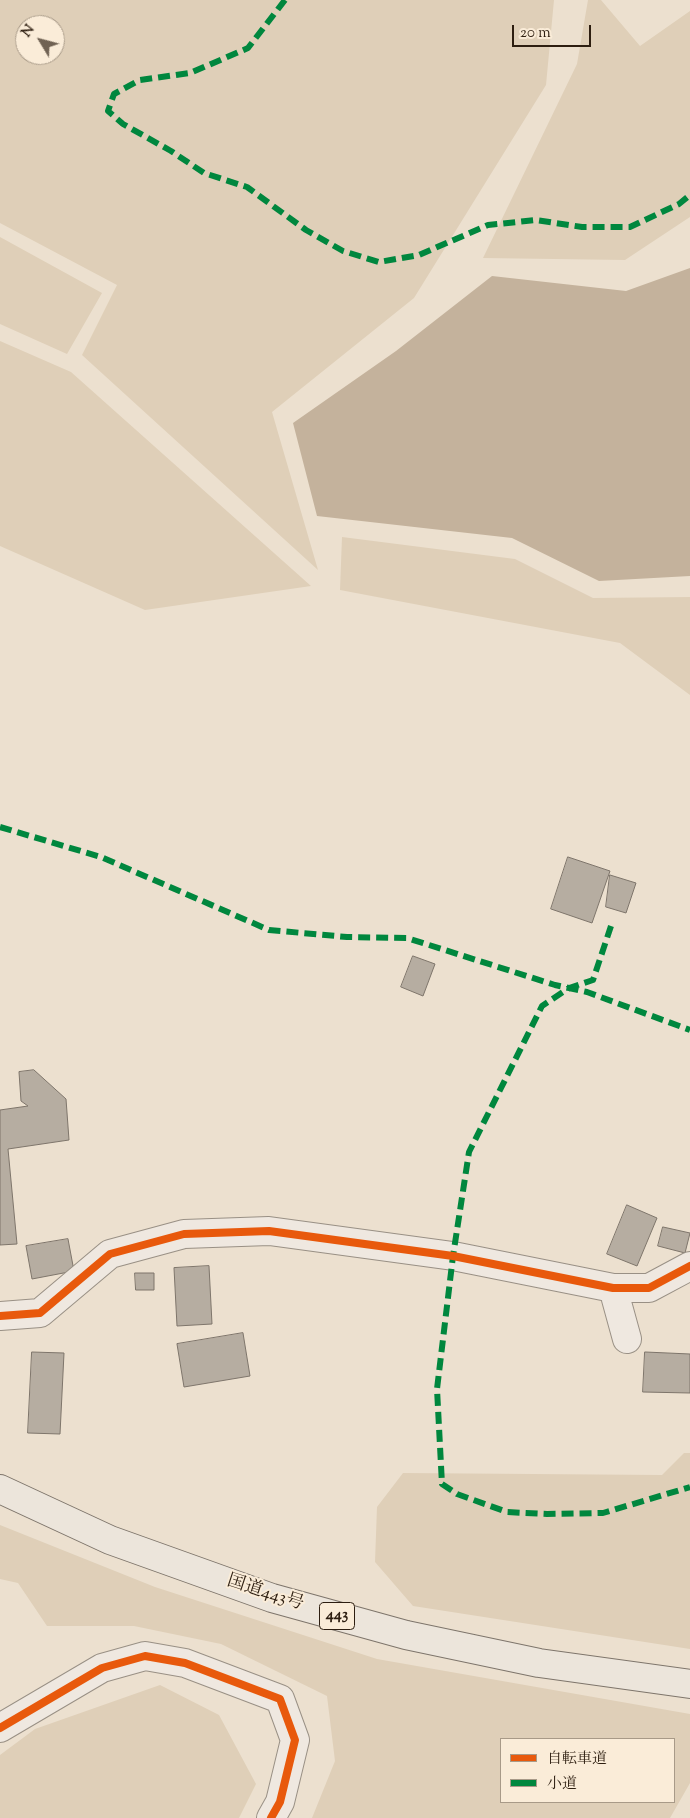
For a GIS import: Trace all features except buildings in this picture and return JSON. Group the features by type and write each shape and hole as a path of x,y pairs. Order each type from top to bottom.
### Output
{"highway":[{"name":"国道443号","path":"0,1489 110,1540 272,1598 406,1635 538,1663 690,1684"}],"street":[{"path":"0,1316 40,1313 110,1254 184,1234 268,1231 453,1256 613,1288 649,1288 690,1266"},
{"path":"613,1288 626,1339"},
{"path":"0,1728 102,1668 145,1656 185,1663 280,1699 295,1740 280,1802 271,1818"}],"shaded area":[{"path":"0,0 554,0 546,85 414,298 272,412 318,570 82,355 117,285 0,223"},
{"path":"588,0 601,0 640,46 690,11 690,217 625,260 483,258 577,64"},
{"path":"0,237 102,293 67,354 0,324"},
{"path":"690,268 690,576 599,581 512,538 317,516 293,423 396,351 492,276 626,291"},
{"path":"0,341 71,372 311,586 145,610 0,546"},
{"path":"342,537 515,559 593,598 690,597 690,695 620,643 340,590"},
{"path":"684,1453 690,1453 690,1649 413,1606 375,1562 377,1507 403,1473 662,1475"},
{"path":"0,1525 155,1587 377,1659 690,1714 690,1783 670,1818 312,1818 335,1761 327,1696 221,1644 134,1626 47,1626 18,1583 0,1579"},
{"path":"160,1685 219,1715 256,1784 239,1818 0,1818 0,1755 35,1729"}],"marked path":[{"path":"285,0 248,48 190,73 140,80 114,94 108,111 123,124 171,151 204,173 247,187 306,230 343,251 379,262 419,255 488,225 536,220 582,227 630,227 679,204 690,195"},
{"path":"0,827 101,857 269,930 347,937 407,938 555,985 587,992 690,1030"},
{"path":"611,926 593,980 569,988 542,1006 469,1152 453,1256 437,1389 442,1484 457,1494 507,1512 547,1514 603,1513 690,1487"}],"cycle path":[{"path":"0,1316 40,1313 110,1254 184,1234 269,1231 453,1256 613,1288 649,1288 690,1266"},
{"path":"0,1728 102,1668 145,1656 185,1663 280,1699 295,1740 280,1802 271,1818"}]}
